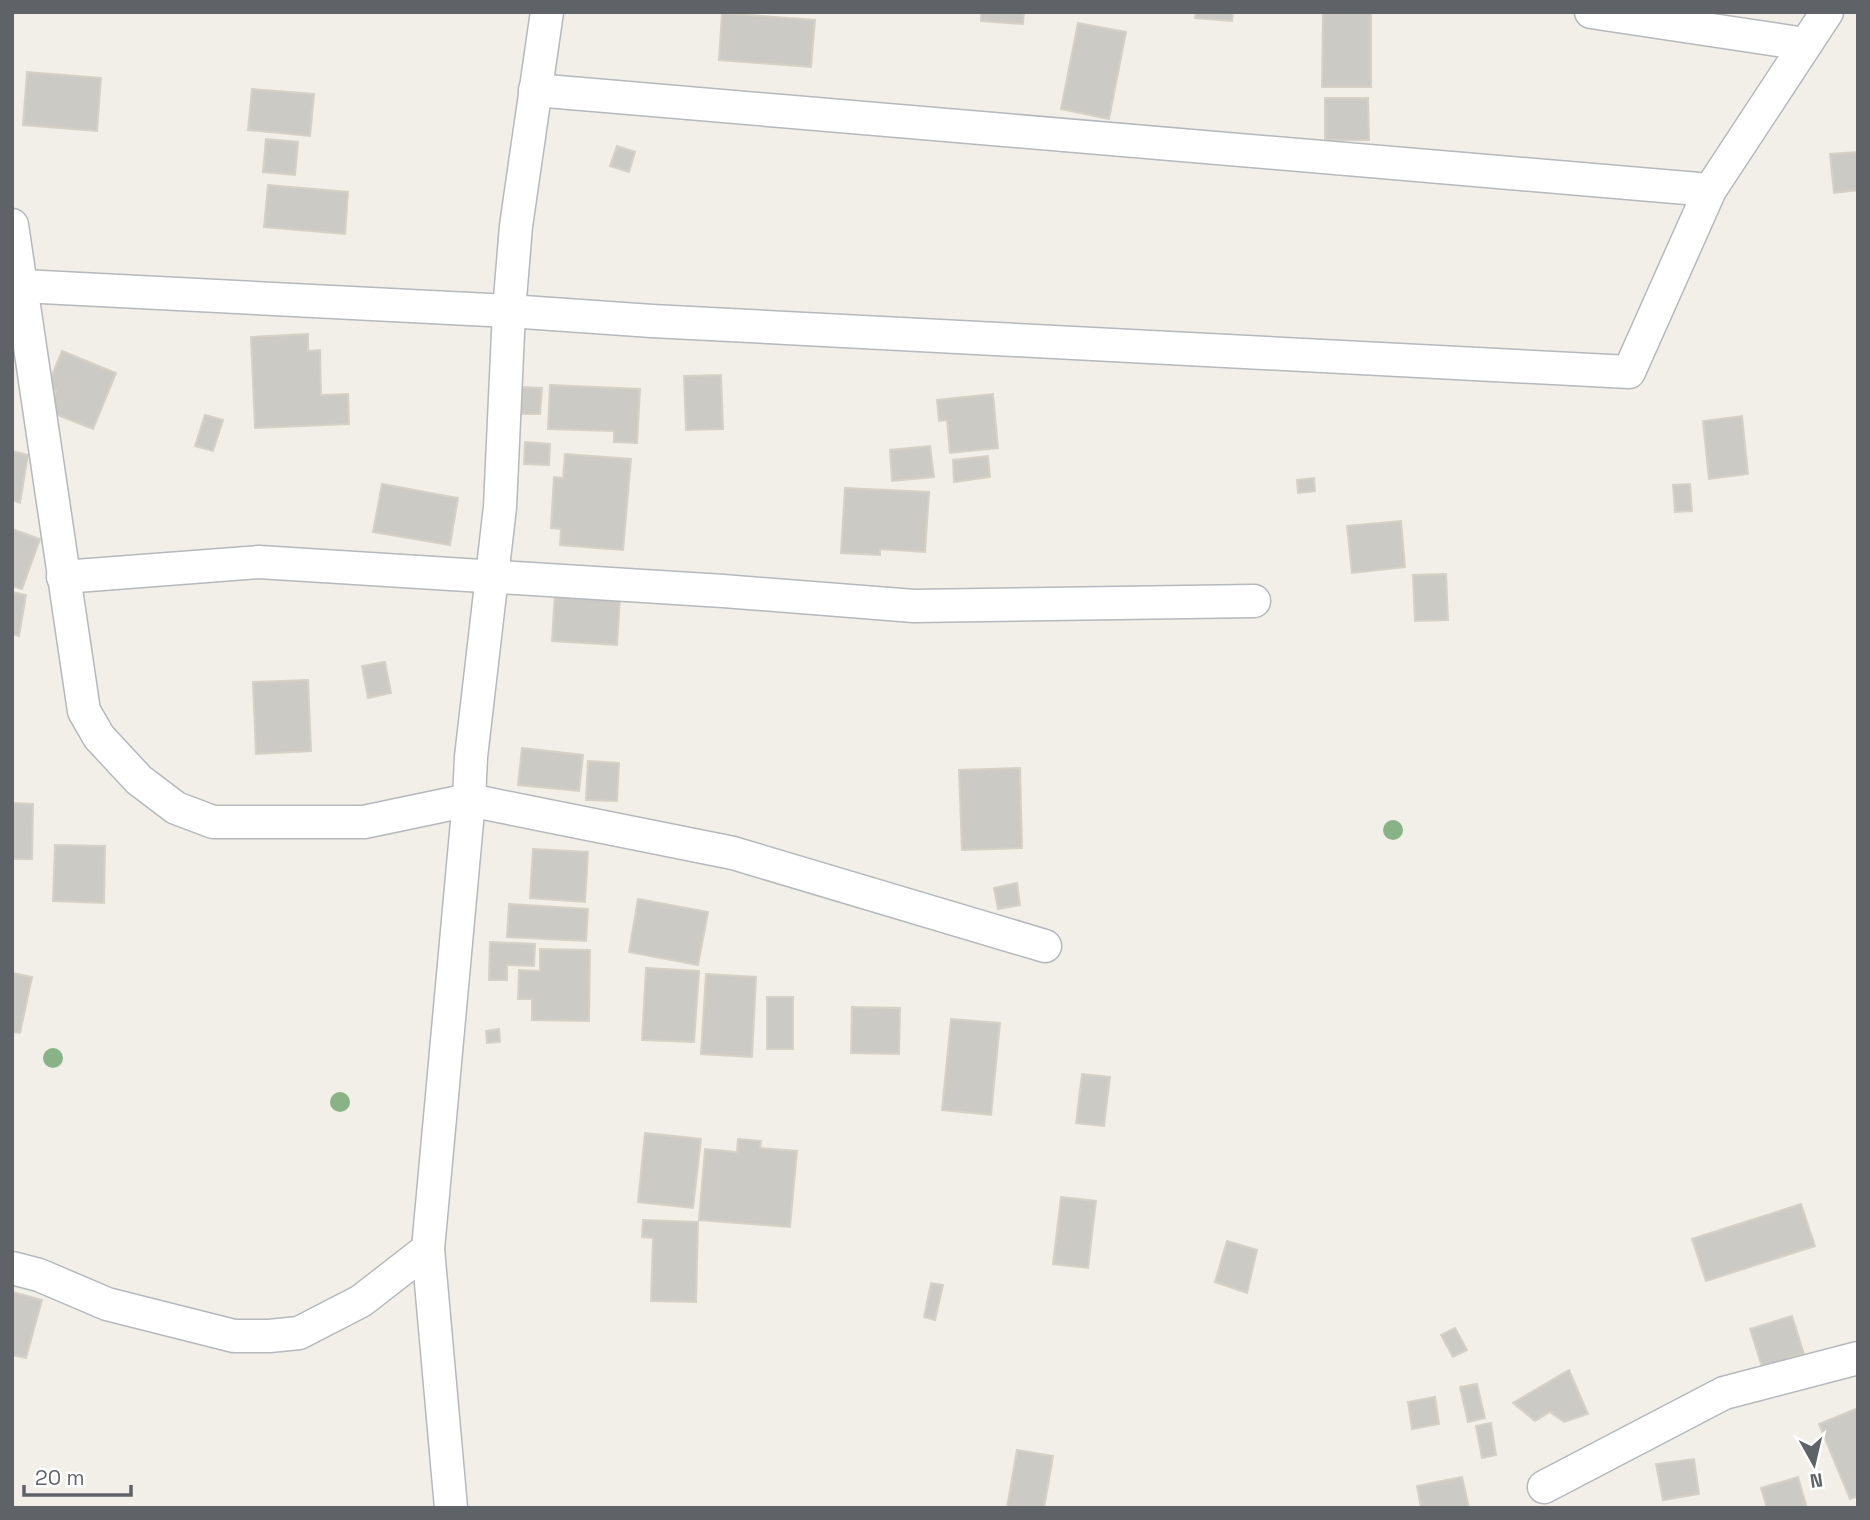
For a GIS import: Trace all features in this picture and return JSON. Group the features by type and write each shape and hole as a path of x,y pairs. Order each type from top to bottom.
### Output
{"street":[{"path":"451,1508 428,1249 471,757 500,508 509,311 516,226 547,12"},
{"path":"1591,12 1805,44"},
{"path":"22,286 1629,372 1710,190 1826,12"},
{"path":"536,90 1710,190"},
{"path":"12,225 84,710 99,737 139,780 176,808 213,822 364,822 469,800 733,853 1045,946"},
{"path":"63,577 259,562 914,606 1254,601"},
{"path":"12,1268 39,1275 107,1304 234,1336 269,1336 299,1333 361,1301 428,1249"},
{"path":"1544,1487 1724,1393 1858,1358"}],"building":[{"path":"981,12 1024,12 1023,24 981,21"},
{"path":"1196,12 1233,12 1232,21 1195,18"},
{"path":"722,13 815,20 811,67 719,60"},
{"path":"1323,13 1371,13 1371,87 1322,87"},
{"path":"1078,23 1126,32 1109,119 1061,109"},
{"path":"27,72 101,78 97,131 23,125"},
{"path":"252,89 314,94 310,136 248,130"},
{"path":"1325,98 1368,98 1369,140 1325,140"},
{"path":"266,139 298,142 295,175 263,172"},
{"path":"617,146 635,152 629,172 610,166"},
{"path":"1858,152 1858,190 1834,193 1830,154"},
{"path":"268,185 348,192 345,234 264,227"},
{"path":"308,334 308,351 320,350 321,395 348,394 349,424 255,428 251,337"},
{"path":"62,351 116,373 93,429 47,411 56,391 47,387"},
{"path":"721,375 723,429 686,430 684,376"},
{"path":"550,385 640,389 637,443 614,442 614,431 548,429"},
{"path":"521,387 542,388 540,414 520,414"},
{"path":"993,394 998,448 950,453 947,420 939,421 937,400"},
{"path":"205,415 223,420 213,451 195,446"},
{"path":"1742,416 1748,474 1709,479 1703,421"},
{"path":"525,442 550,444 549,465 524,464"},
{"path":"930,446 934,477 892,481 890,450"},
{"path":"12,451 28,455 20,503 12,500"},
{"path":"565,454 631,459 623,550 560,545 561,529 551,528 554,477 563,478"},
{"path":"988,456 990,477 954,482 953,460"},
{"path":"1314,478 1315,491 1298,493 1297,480"},
{"path":"382,484 458,498 450,545 373,532"},
{"path":"1690,484 1692,511 1675,512 1673,485"},
{"path":"845,488 929,492 925,552 880,549 880,555 841,553"},
{"path":"1401,521 1405,567 1352,573 1347,526"},
{"path":"12,529 40,539 22,589 12,586"},
{"path":"1446,574 1448,620 1415,621 1413,575"},
{"path":"12,592 26,595 19,636 12,634"},
{"path":"555,593 620,598 617,645 552,641"},
{"path":"385,662 391,693 368,698 362,666"},
{"path":"308,680 311,751 256,754 253,682"},
{"path":"522,748 583,755 579,791 518,785"},
{"path":"588,761 619,763 617,801 586,800"},
{"path":"1020,768 1022,848 962,850 959,770"},
{"path":"12,803 33,804 32,859 12,859"},
{"path":"55,845 105,846 104,903 53,901"},
{"path":"533,849 588,852 585,902 530,898"},
{"path":"1017,883 1020,905 998,909 994,888"},
{"path":"638,899 708,912 698,965 629,952"},
{"path":"509,904 588,909 586,941 507,937"},
{"path":"490,942 535,944 534,966 507,965 507,980 489,980"},
{"path":"540,949 590,950 589,1021 532,1020 532,999 518,999 519,970 540,971"},
{"path":"646,968 699,971 694,1042 642,1040"},
{"path":"12,973 32,977 20,1033 12,1032"},
{"path":"706,974 756,977 752,1057 701,1054"},
{"path":"767,997 793,997 793,1049 767,1049"},
{"path":"852,1007 900,1008 899,1054 851,1053"},
{"path":"951,1019 1000,1023 991,1115 942,1110"},
{"path":"499,1029 500,1042 487,1043 486,1031"},
{"path":"1082,1074 1110,1077 1104,1126 1076,1123"},
{"path":"645,1133 701,1139 693,1208 638,1202"},
{"path":"738,1139 761,1141 760,1148 797,1151 790,1227 699,1220 705,1149 737,1152"},
{"path":"1061,1197 1096,1201 1088,1268 1053,1264"},
{"path":"1801,1204 1815,1246 1706,1281 1692,1239"},
{"path":"643,1220 698,1222 696,1302 651,1301 653,1238 642,1237"},
{"path":"1227,1241 1257,1250 1247,1293 1215,1282"},
{"path":"931,1283 943,1285 935,1320 924,1317"},
{"path":"12,1292 42,1300 26,1358 12,1355"},
{"path":"1792,1316 1804,1354 1788,1358 1791,1368 1765,1376 1750,1329"},
{"path":"1455,1328 1467,1350 1453,1357 1441,1335"},
{"path":"1569,1370 1588,1414 1564,1422 1550,1412 1535,1421 1513,1403"},
{"path":"1477,1384 1485,1418 1468,1422 1460,1387"},
{"path":"1435,1397 1439,1424 1412,1429 1408,1402"},
{"path":"1858,1408 1858,1496 1850,1499 1819,1424"},
{"path":"1491,1423 1496,1455 1482,1458 1476,1426"},
{"path":"1017,1450 1053,1456 1044,1508 1007,1507"},
{"path":"1694,1459 1699,1494 1663,1500 1656,1464"},
{"path":"1462,1477 1469,1508 1421,1508 1417,1486"},
{"path":"1798,1477 1807,1508 1767,1508 1761,1488"}]}
